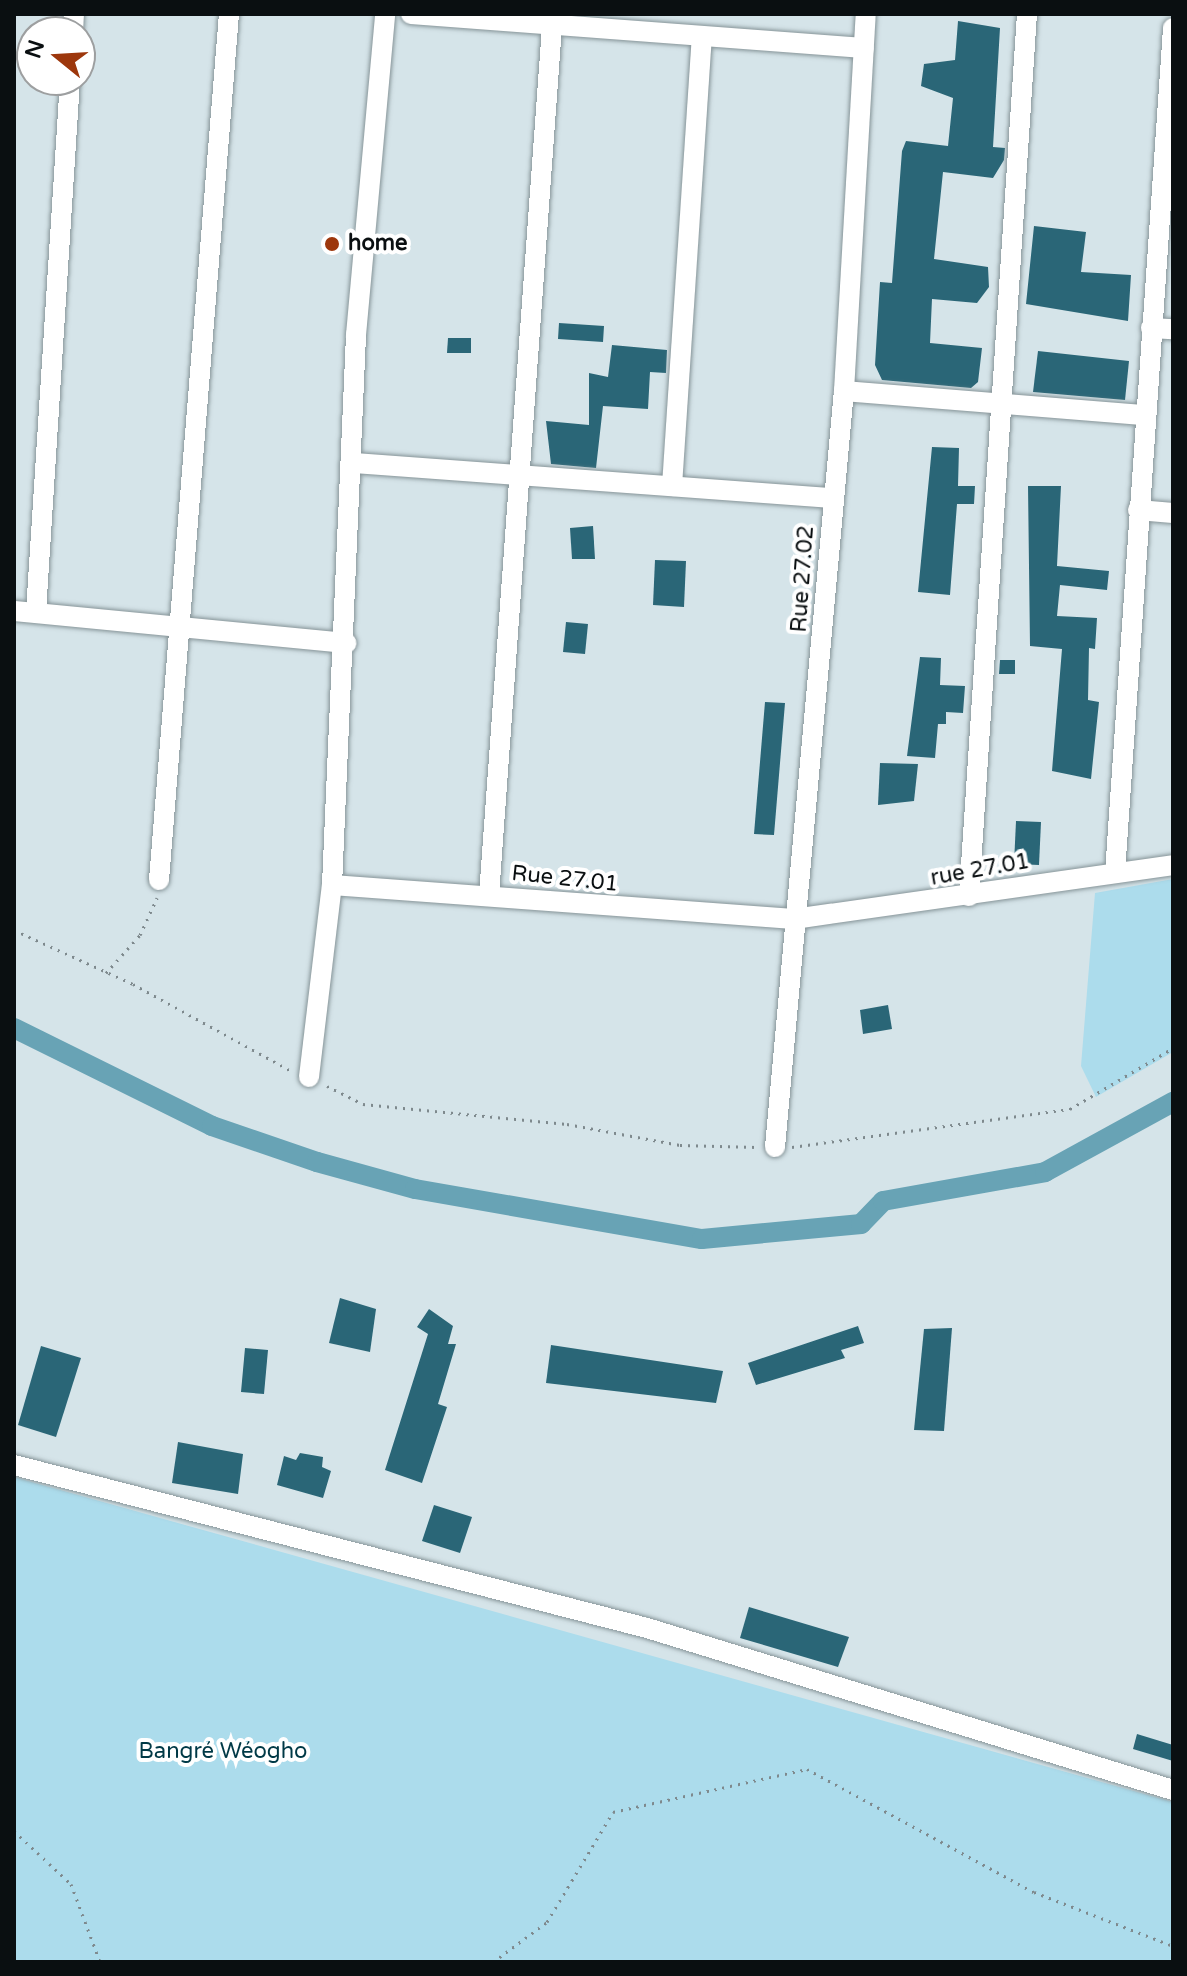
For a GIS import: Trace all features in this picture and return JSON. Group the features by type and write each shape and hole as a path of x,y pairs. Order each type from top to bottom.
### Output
{"street":[{"path":"159,880 185,627 229,14"},
{"path":"309,1077 332,885 354,463 356,335 385,14"},
{"path":"411,14 864,48"},
{"name":"Rue 27.02","path":"775,1147 844,391 866,14"},
{"path":"969,896 1027,14"},
{"path":"489,895 523,475 552,26"},
{"path":"1115,873 1173,28"},
{"path":"672,486 702,37"},
{"path":"36,612 69,96"},
{"path":"1151,328 1173,329"},
{"path":"844,391 1145,415"},
{"path":"354,463 833,498"},
{"path":"1138,510 1173,513"},
{"path":"14,611 346,643"},
{"name":"rue 27.01","path":"794,919 1173,865"},
{"name":"Rue 27.01","path":"332,885 794,919"},
{"path":"14,1465 647,1628 1173,1790"}],"path":[{"path":"106,973 140,935 159,880"},
{"path":"14,930 106,973 274,1066 309,1077 363,1104 567,1124 680,1145 775,1147 1070,1109 1173,1048"},
{"path":"493,1962 547,1922 613,1812 807,1769 1034,1892 1173,1946"},
{"path":"14,1831 71,1884 100,1962"}],"green space":[{"path":"1173,879 1173,1052 1096,1097 1081,1066 1095,893"},
{"name":"Bangré Wéogho","path":"14,1477 1173,1802 1173,1962 14,1962"}],"building":[{"path":"958,21 1000,28 993,147 1005,148 1004,160 993,178 943,172 934,259 988,267 989,287 977,303 932,299 930,343 982,348 978,382 971,388 882,380 875,365 880,282 892,283 902,151 906,141 948,146 953,98 921,86 924,64 955,60"},
{"path":"1034,226 1086,232 1081,272 1131,275 1128,321 1026,304"},
{"path":"559,323 604,326 603,342 558,339"},
{"path":"448,338 471,338 471,353 447,353"},
{"path":"612,345 667,350 666,373 650,372 648,409 603,406 596,468 551,464 546,421 589,425 589,373 608,377"},
{"path":"1038,351 1129,361 1125,400 1033,392"},
{"path":"932,447 959,448 958,486 975,486 974,504 957,504 950,595 918,592"},
{"path":"1028,486 1061,486 1057,566 1109,571 1107,590 1060,585 1057,616 1097,618 1095,649 1089,648 1088,700 1099,702 1091,779 1052,771 1062,649 1030,646"},
{"path":"593,526 595,559 572,559 570,528"},
{"path":"655,560 686,561 684,607 653,605"},
{"path":"566,622 588,624 585,654 563,652"},
{"path":"920,657 941,658 940,685 965,686 963,713 946,712 946,724 938,724 935,758 907,756"},
{"path":"1000,660 1015,660 1015,674 999,674"},
{"path":"765,702 785,703 774,835 754,834"},
{"path":"880,763 918,764 914,801 878,805"},
{"path":"1016,821 1041,822 1039,865 1014,864"},
{"path":"888,1005 892,1029 863,1034 860,1010"},
{"path":"340,1298 376,1309 370,1352 329,1343"},
{"path":"429,1309 453,1326 448,1344 456,1344 438,1404 447,1407 422,1483 385,1470 428,1334 417,1327"},
{"path":"858,1326 864,1343 841,1350 845,1358 756,1385 748,1363"},
{"path":"952,1328 944,1431 914,1430 924,1329"},
{"path":"551,1345 723,1371 716,1403 546,1383"},
{"path":"41,1346 81,1358 56,1437 18,1425"},
{"path":"245,1348 268,1350 264,1394 241,1392"},
{"path":"178,1442 243,1454 238,1494 172,1483"},
{"path":"300,1453 323,1457 322,1467 331,1471 323,1498 277,1485 284,1456 296,1460"},
{"path":"434,1505 472,1517 460,1553 422,1541"},
{"path":"749,1607 849,1637 838,1667 740,1638"},
{"path":"1137,1734 1173,1745 1173,1761 1133,1749"}],"waterway":[{"path":"14,1028 212,1126 317,1162 415,1189 702,1239 861,1224 883,1201 1045,1172 1173,1102"}],"place":[{"name":"home","path":"332,244"}]}
